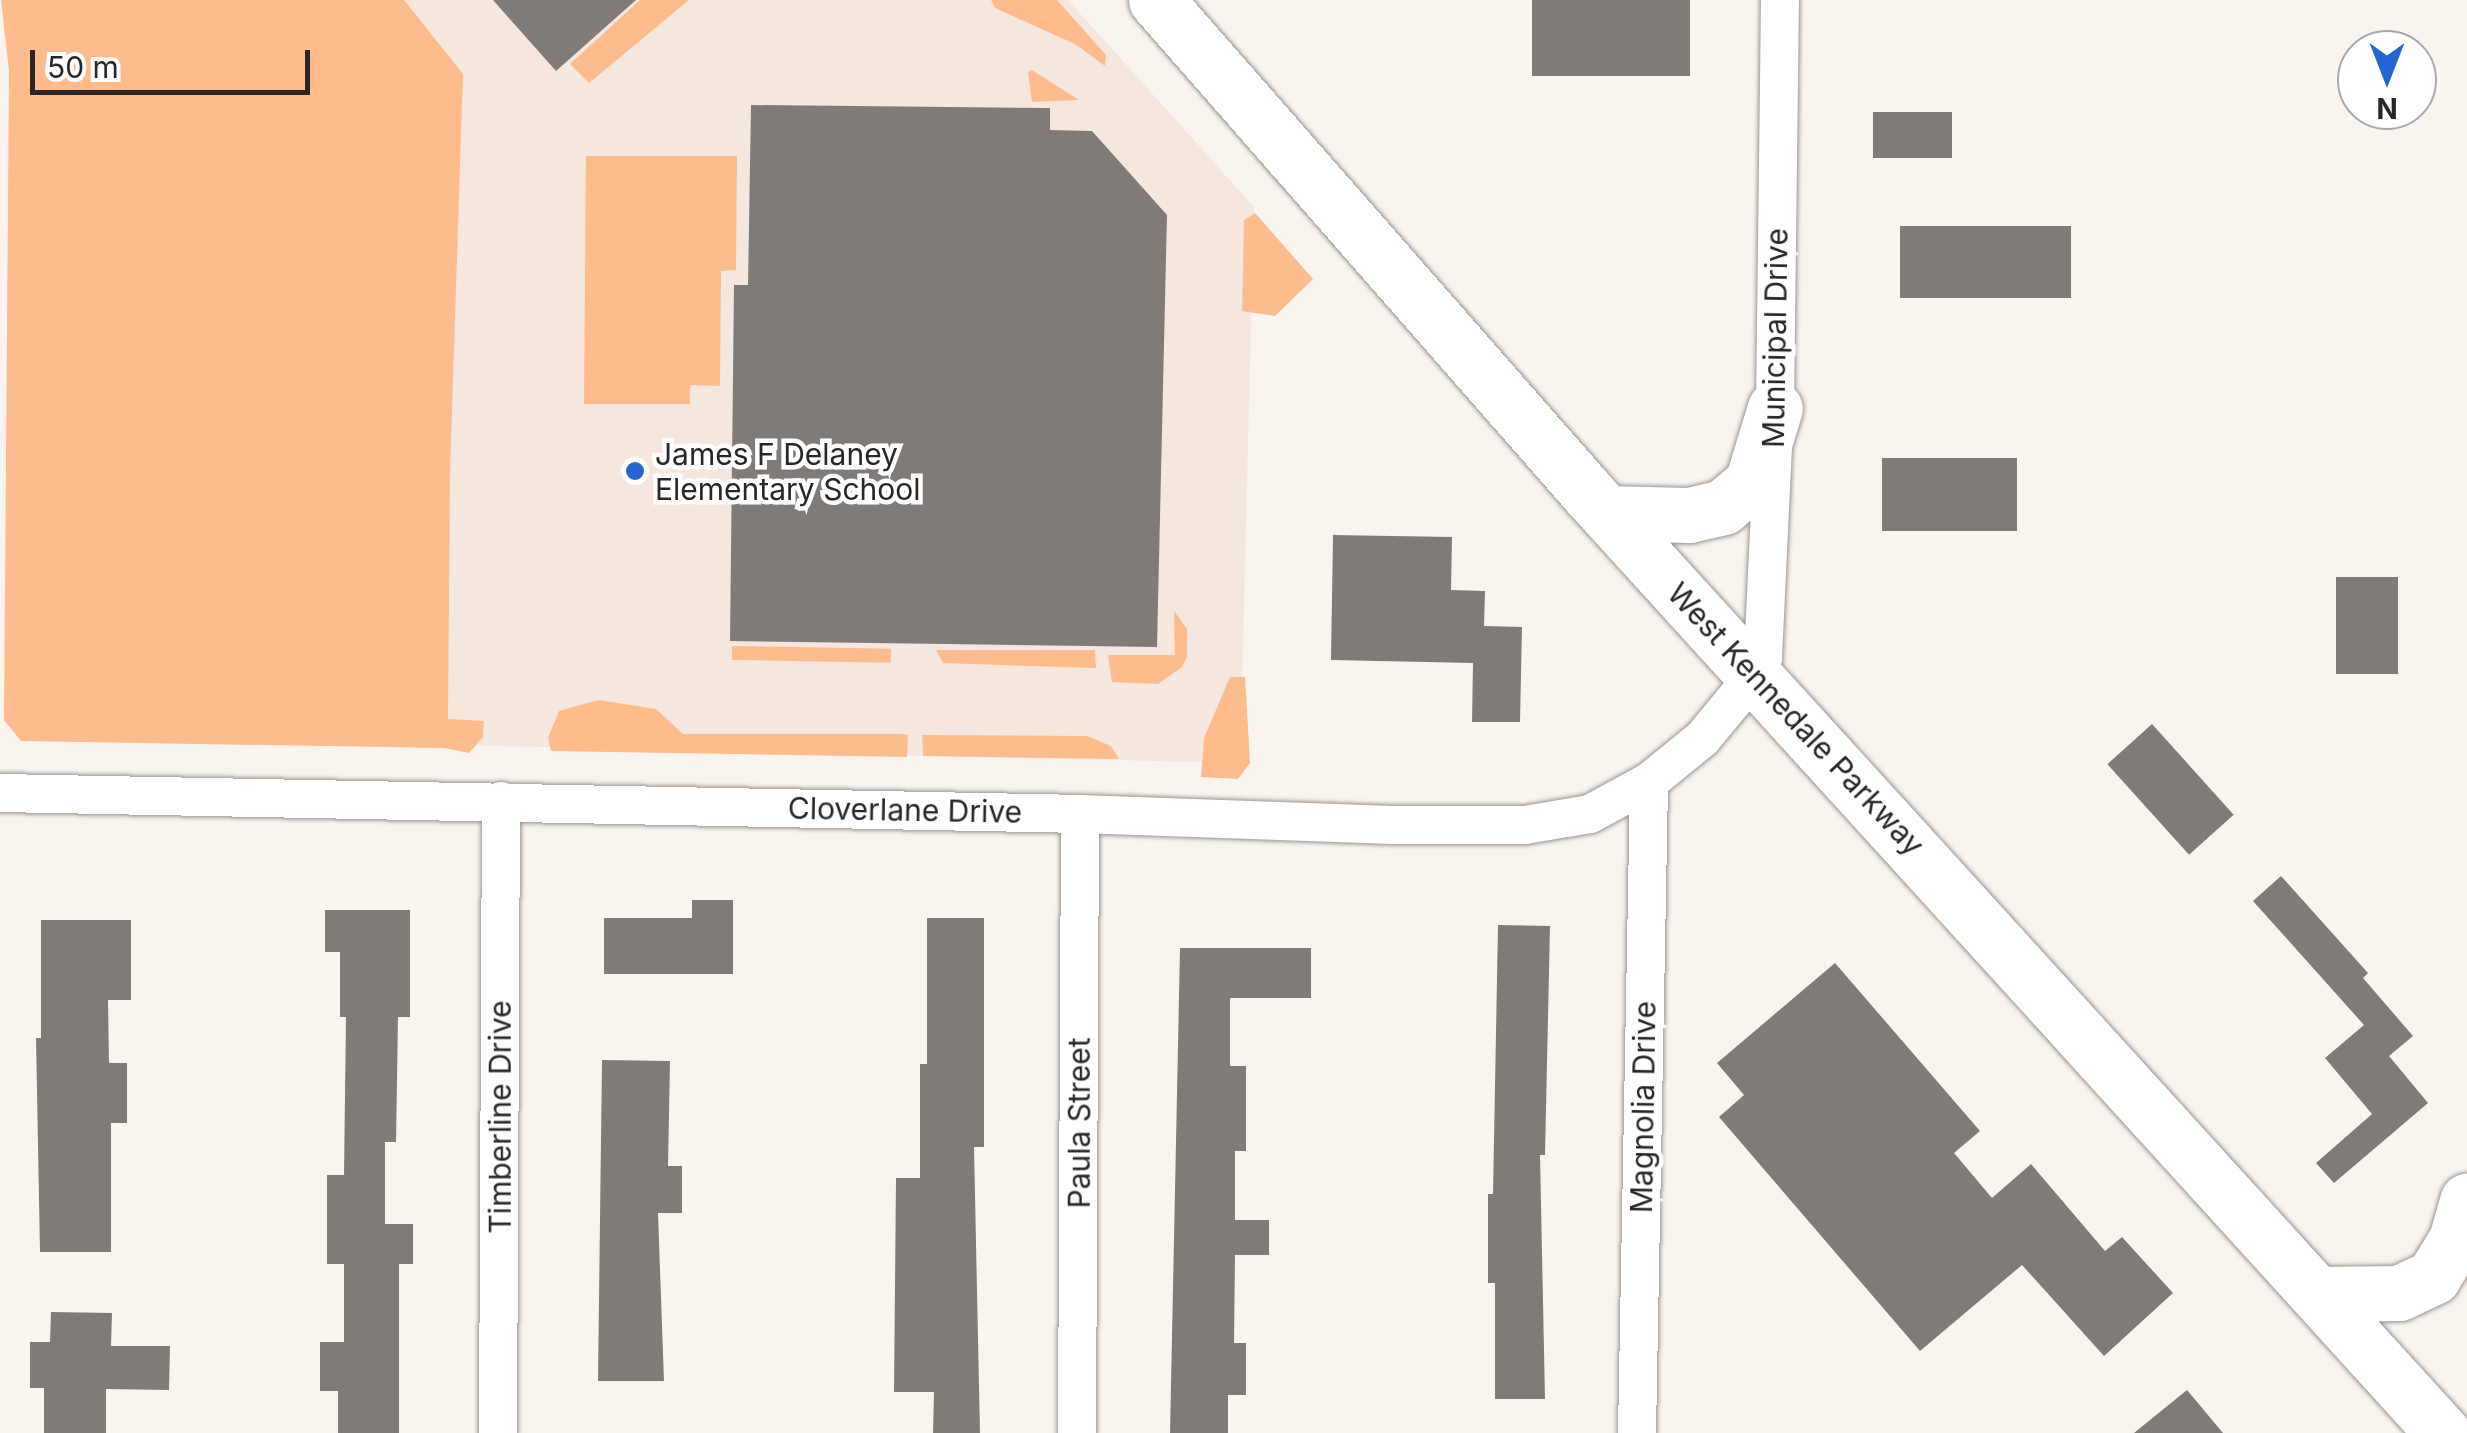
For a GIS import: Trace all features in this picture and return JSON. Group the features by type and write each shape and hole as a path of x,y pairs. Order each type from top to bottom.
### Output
{"main road":[{"name":"West Kennedale Parkway","path":"1156,0 1606,513 2443,1433"},
{"path":"1606,513 1689,515 1723,507 1752,483 1776,408"},
{"path":"2318,1294 2399,1293 2433,1277 2456,1240 2467,1201"}],"street":[{"name":"Municipal Drive","path":"1756,675 1768,621 1776,408 1780,0"},
{"name":"Cloverlane Drive","path":"0,793 1525,825 1590,814 1649,782 1702,739 1756,675"},
{"name":"Magnolia Drive","path":"1637,1433 1649,782"},
{"name":"Timberline Drive","path":"498,1433 502,801"},
{"name":"Paula Street","path":"1077,1433 1080,814"}],"shaded area":[{"path":"1,0 404,0 463,74 450,471 448,719 484,721 483,737 469,753 444,748 21,741 4,720 9,71"},
{"name":"James F Delaney Elementary School","path":"22,0 1068,0 1254,207 1240,763 24,735"},
{"path":"640,0 689,0 589,83 570,64"},
{"path":"991,0 1057,0 1106,55 1105,66 1075,44 995,8"},
{"path":"1032,70 1079,100 1032,102 1028,72"},
{"path":"586,156 737,156 736,270 721,271 720,386 690,385 690,404 584,404"},
{"path":"1255,213 1313,279 1275,316 1242,311 1244,220"},
{"path":"1174,611 1187,629 1187,656 1182,667 1158,684 1112,682 1108,655 1175,655"},
{"path":"732,646 891,649 891,663 732,660"},
{"path":"936,650 1095,650 1096,668 943,663"},
{"path":"1230,677 1245,677 1250,763 1238,779 1201,777 1204,738"},
{"path":"598,700 656,709 683,734 908,735 907,757 551,751 548,738 559,711"},
{"path":"922,735 1087,736 1111,746 1119,759 923,756"}],"building":[{"path":"493,0 636,0 556,71"},
{"path":"1532,0 1690,0 1690,76 1532,76"},
{"path":"751,105 1050,108 1050,130 1092,131 1167,215 1157,647 730,641 734,285 748,285"},
{"path":"1873,112 1952,112 1952,158 1873,158"},
{"path":"1900,226 2071,226 2071,298 1900,298"},
{"path":"1882,458 2017,458 2017,531 1882,531"},
{"path":"1333,535 1452,537 1451,590 1485,591 1484,626 1522,627 1520,722 1472,722 1473,663 1331,660"},
{"path":"2336,577 2398,577 2398,674 2336,674"},
{"path":"2152,724 2234,815 2189,855 2107,764"},
{"path":"2281,876 2368,973 2363,978 2413,1036 2389,1056 2428,1103 2334,1183 2316,1163 2372,1114 2325,1058 2364,1025 2253,901"},
{"path":"692,900 733,900 733,974 604,974 604,918 692,918"},
{"path":"325,910 410,910 410,1017 398,1017 396,1142 385,1142 385,1224 413,1224 413,1264 399,1264 399,1433 338,1433 338,1391 320,1391 320,1342 344,1342 344,1264 327,1264 327,1175 344,1175 346,1017 340,1017 340,952 325,952"},
{"path":"927,918 984,918 984,1147 974,1147 980,1433 933,1433 934,1392 894,1392 896,1178 920,1178 920,1064 927,1064"},
{"path":"41,920 131,920 131,1000 108,1000 109,1063 127,1063 127,1123 111,1123 111,1252 40,1252 36,1038 41,1038"},
{"path":"1498,925 1550,926 1545,1155 1540,1155 1545,1399 1495,1399 1495,1283 1488,1283 1488,1194 1493,1194"},
{"path":"1180,948 1311,948 1311,998 1230,998 1230,1066 1246,1066 1246,1151 1235,1151 1235,1220 1269,1220 1269,1255 1235,1255 1234,1343 1246,1343 1246,1395 1228,1395 1228,1433 1170,1433"},
{"path":"1835,963 1980,1131 1954,1153 1992,1198 2031,1164 2105,1251 2122,1237 2173,1293 2104,1356 2022,1265 1920,1351 1719,1117 1744,1095 1717,1063"},
{"path":"602,1060 670,1061 668,1166 682,1166 682,1213 658,1213 664,1381 598,1381"},
{"path":"51,1312 112,1313 111,1346 170,1346 169,1390 106,1389 106,1433 44,1433 44,1388 30,1388 30,1342 50,1342"},
{"path":"2187,1390 2223,1433 2134,1433"}],"place":[{"name":"James F Delaney Elementary School","path":"635,471"}]}
